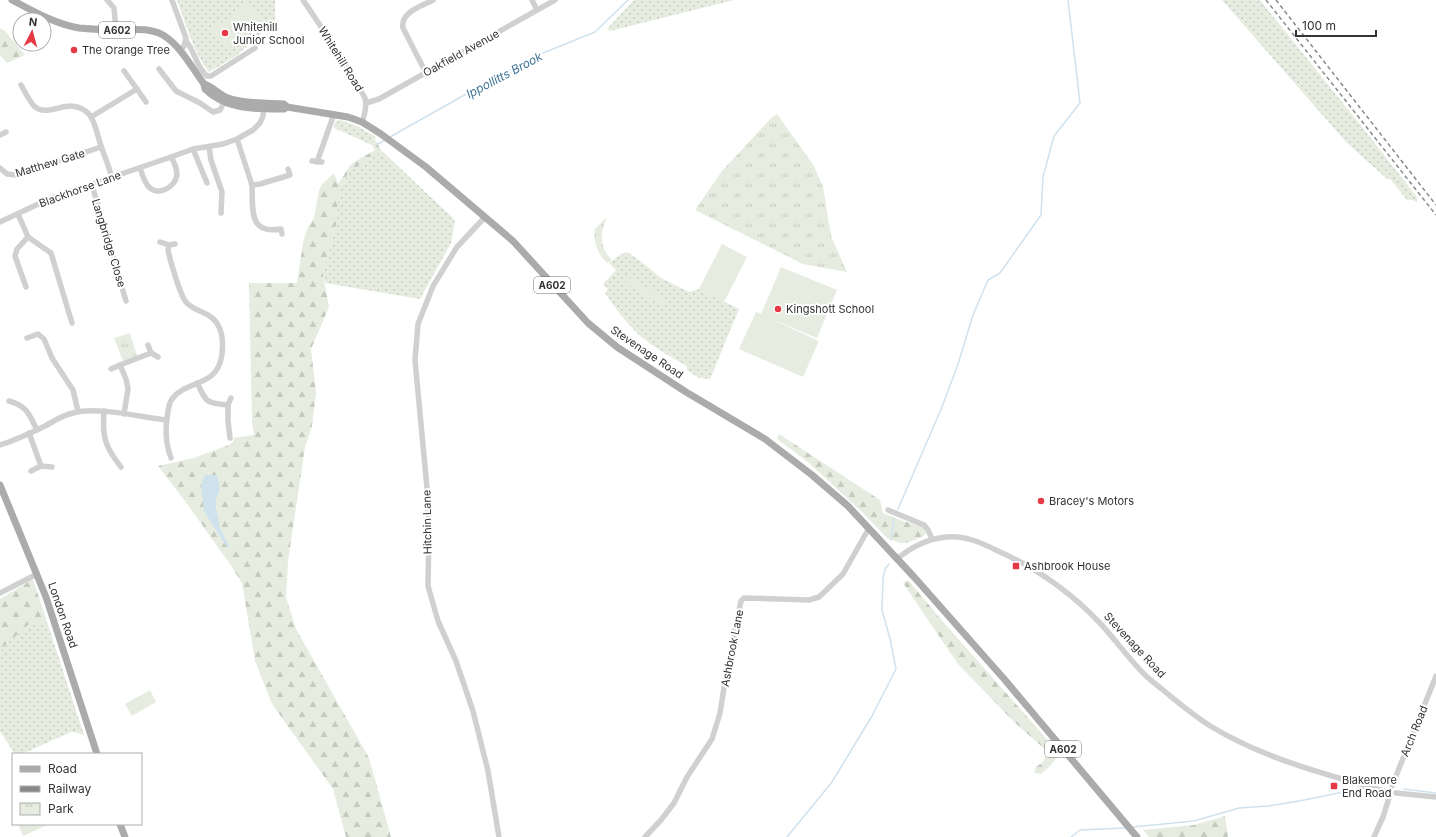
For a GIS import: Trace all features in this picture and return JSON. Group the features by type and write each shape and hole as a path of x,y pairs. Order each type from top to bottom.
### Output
{"main road":[{"name":"Stevenage Road","path":"12,0 43,16 67,25 91,29 144,29 153,31 167,38 180,51 209,93 240,107 263,106 284,109 287,107 334,114 362,122 381,134 420,163 513,241 588,323 617,347 765,439 823,484 848,506 1005,680 1137,836"},
{"name":"London Road","path":"0,485 46,597 97,753"},
{"path":"120,825 125,837"}],"street":[{"path":"107,0 114,8 116,30"},
{"path":"172,0 186,38 186,42 201,70 207,76 211,76 255,48"},
{"name":"Whitehill Road","path":"303,0 342,58 365,98 366,104 362,122"},
{"path":"426,73 403,28 402,23 408,14 433,0"},
{"path":"532,0 537,10"},
{"name":"Oakfield Avenue","path":"366,104 379,99 555,0"},
{"path":"180,51 186,42"},
{"path":"158,69 176,91 200,103 210,111 218,112 222,109 226,100"},
{"path":"124,71 146,102"},
{"path":"21,85 32,102 38,108 49,110 66,106 74,106 91,116 112,178"},
{"path":"91,116 137,89"},
{"name":"Blackhorse Lane","path":"0,222 51,198 112,178 171,156 193,149 209,147 238,139 253,130 260,123 263,106"},
{"path":"317,162 334,114"},
{"path":"0,135 6,132"},
{"path":"238,139 252,185 255,220 258,225 267,230 281,229"},
{"name":"Matthew Gate","path":"0,168 7,174 16,175 101,146"},
{"path":"209,147 211,160 222,192 221,213"},
{"path":"193,149 207,183"},
{"path":"140,168 147,185 153,190 162,191 172,185 176,175 176,169 171,156"},
{"path":"252,185 290,175"},
{"name":"Langbridge Close","path":"92,185 126,301"},
{"path":"18,214 28,237 51,253 72,323"},
{"name":"Hitchin Lane","path":"485,217 457,248 433,286 418,324 416,360 428,502 428,586 438,621 456,661 473,711 488,771 499,837"},
{"path":"26,288 15,256 17,249 28,237"},
{"path":"160,242 172,244 168,254 183,298 190,306 213,318 219,326 222,336 222,354 219,366 212,375 180,392 173,398 168,409 166,420 166,440 171,458"},
{"path":"27,338 38,334 44,339 52,358 74,390 78,411"},
{"path":"148,345 151,353 158,357"},
{"path":"112,369 151,353"},
{"path":"120,365 126,379 128,389 124,414"},
{"path":"197,383 204,398 208,402 213,404 228,405"},
{"path":"230,438 228,405 231,398"},
{"path":"9,401 20,405 26,410 37,430"},
{"path":"0,445 37,430 65,415 78,411 104,411 166,420"},
{"path":"104,411 103,433 106,446 121,467"},
{"path":"29,433 41,466"},
{"path":"31,471 41,466 52,467"},
{"path":"888,510 924,525 932,539"},
{"name":"Ashbrook Lane","path":"644,837 661,820 674,803 687,777 712,739 720,713 727,669 741,601 744,598 809,600 819,597 843,574 869,528"},
{"name":"Stevenage Road","path":"897,559 918,544 932,539 947,537 970,539 1021,562 1055,583 1089,613 1145,676 1181,706 1211,726 1250,748 1284,762 1384,791"},
{"path":"0,593 37,574"},
{"name":"Arch Road","path":"1392,786 1436,676"},
{"path":"1389,798 1386,796 1384,791 1388,786 1392,786 1396,792"},
{"path":"1374,837 1383,817 1389,798 1395,795 1396,792"},
{"path":"1396,792 1436,798"}],"green space":[{"name":"Whitehill Junior School","path":"177,0 275,0 275,21 236,56 209,72 194,47"},
{"path":"634,0 734,0 610,31 607,29"},
{"path":"1222,0 1260,0 1417,197 1417,202 1407,200 1391,180 1387,179 1346,142"},
{"path":"247,2 262,21 227,49 212,30"},
{"path":"0,28 5,31 12,39 12,52 22,52 25,55 7,63 0,55"},
{"path":"777,114 814,166 823,187 831,236 847,272 803,264 695,210 722,171 772,117"},
{"path":"340,120 357,126 376,137 372,145 334,128 335,122"},
{"path":"375,140 382,151 363,164 349,170 338,195 337,221 323,274 329,307 311,349 316,393 312,426 305,447 288,561 286,597 296,629 369,758 391,837 346,837 333,789 272,704 255,661 242,583 185,501 158,466 194,458 229,445 233,442 234,438 254,435 252,423 249,283 297,283 303,243 307,229 314,218 319,190 322,184 334,173 338,184 351,164 375,150 372,145"},
{"path":"382,151 455,220 451,243 420,299 325,283 323,274 337,221 338,195 349,170 363,164"},
{"path":"607,217 603,228 602,240 605,250 612,260 607,263 596,247 595,229"},
{"path":"722,244 747,257 724,302 699,289"},
{"path":"627,252 661,278 689,292 699,289 739,309 710,379 699,378 687,370 687,366 647,342 623,318 605,293 608,289 603,284 616,270 609,263"},
{"path":"781,267 837,290 817,338 767,317 819,341 803,377 739,349 756,312 761,314"},
{"path":"629,277 666,299 662,306 625,283"},
{"path":"130,333 137,356 123,361 114,338"},
{"path":"779,434 880,500 883,513 903,521 922,526 926,533 922,537 906,543 900,543 887,538 863,513 808,462 777,439"},
{"path":"33,579 47,622 29,624 3,647 0,655 0,599"},
{"path":"909,581 944,623 1060,754 1041,774 1034,773 1036,767 1043,762 1047,751 1014,722 958,664 903,583"},
{"path":"47,622 84,735 71,732 24,753 14,753 0,731 0,655 3,647 29,624"},
{"path":"150,690 156,702 132,716 125,704"},
{"path":"1225,816 1228,837 1149,837 1143,830 1194,825"},
{"path":"18,825 47,825 23,836"}],"water":[{"path":"205,475 217,475 220,488 215,503 220,528 229,546 227,547 204,511 201,485"}],"waterway":[{"name":"Ippollitts Brook","path":"390,137 491,80 543,53 595,32 628,0"},
{"path":"898,509 942,407 958,364 973,315 988,280 1000,273 1041,215 1043,177 1054,136 1080,103 1068,0"},
{"name":"Ippollitts Brook","path":"376,145 385,140"},
{"path":"891,540 894,518"},
{"path":"787,837 832,782 872,716 896,669 882,610 883,578 885,569 889,564"},
{"path":"1133,827 1194,821 1239,808 1268,806 1363,788"},
{"path":"1404,789 1436,793"},
{"path":"1071,837 1080,830 1125,828"}],"railway":[{"path":"1266,0 1436,215"},
{"path":"1276,0 1436,205"}],"place":[{"name":"Whitehill Junior School","path":"225,33"},
{"name":"The Orange Tree","path":"74,50"},
{"name":"Kingshott School","path":"778,309"},
{"name":"Bracey's Motors","path":"1041,501"},
{"name":"Ashbrook House","path":"1016,566"},
{"name":"Blakemore End Road","path":"1334,786"}]}
